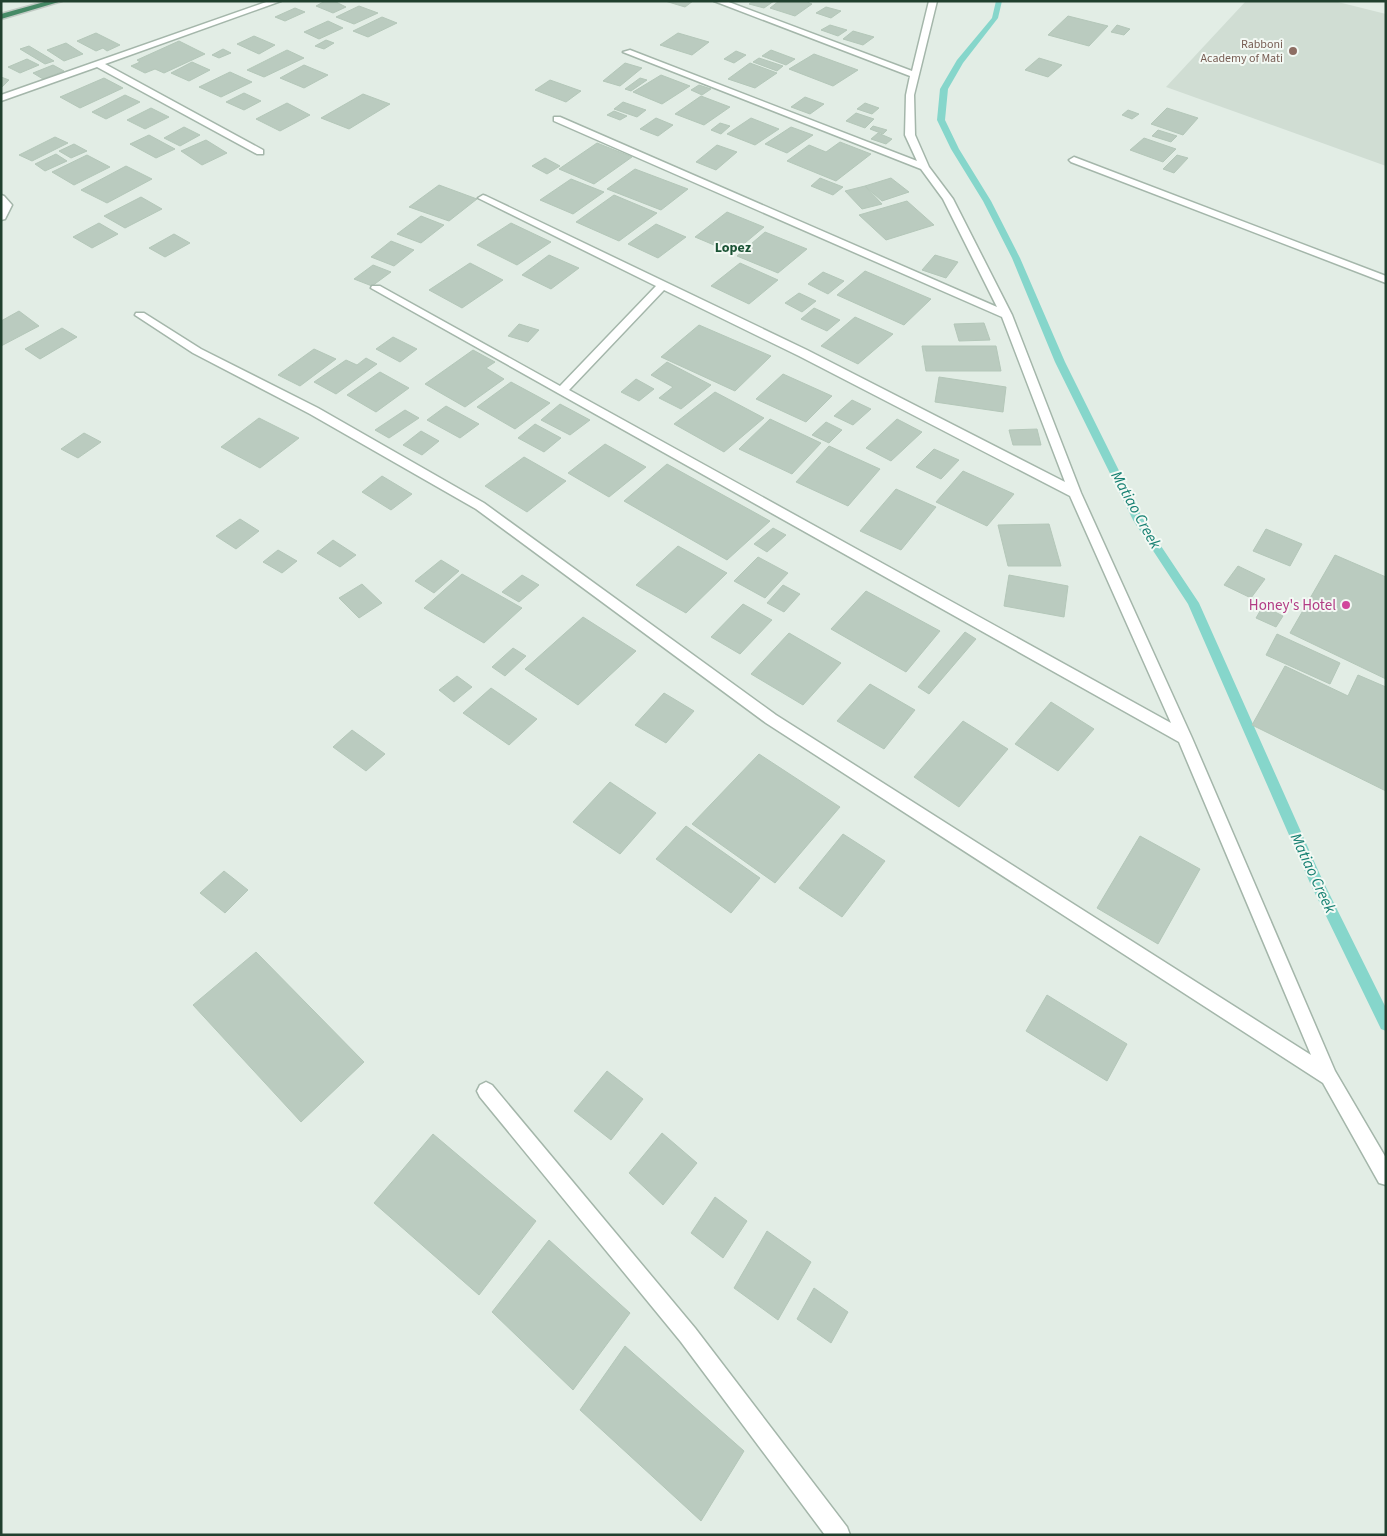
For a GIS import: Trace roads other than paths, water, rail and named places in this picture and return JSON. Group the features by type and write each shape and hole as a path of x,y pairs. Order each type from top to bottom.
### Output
{"highway":[{"path":"1,17 58,1"}],"street":[{"path":"1,98 277,1"},
{"path":"718,1 915,75"},
{"path":"933,1 910,95 910,135 924,167 948,199 1007,315 1075,493 1185,738 1329,1077 1386,1176"},
{"path":"627,52 924,167"},
{"path":"98,64 260,152"},
{"path":"558,119 1007,315"},
{"path":"1074,160 1386,280"},
{"path":"1,198 7,205 1,217"},
{"path":"483,198 802,353 1075,493"},
{"path":"562,391 663,285"},
{"path":"376,288 1185,738"},
{"path":"140,315 197,351 314,411 480,506 771,719 1329,1077"},
{"path":"486,1091 688,1335 839,1535"}],"waterway":[{"name":"Matiao Creek","path":"999,1 995,18 960,62 944,89 941,120 955,149 987,201 1016,258 1060,362 1138,520 1193,603 1317,883 1386,1024"}],"place":[{"name":"Rabboni Academy of Mati","path":"1293,51"},
{"name":"Honey's Hotel","path":"1346,605"}],"district":[{"name":"Lopez","path":"733,248"}]}
